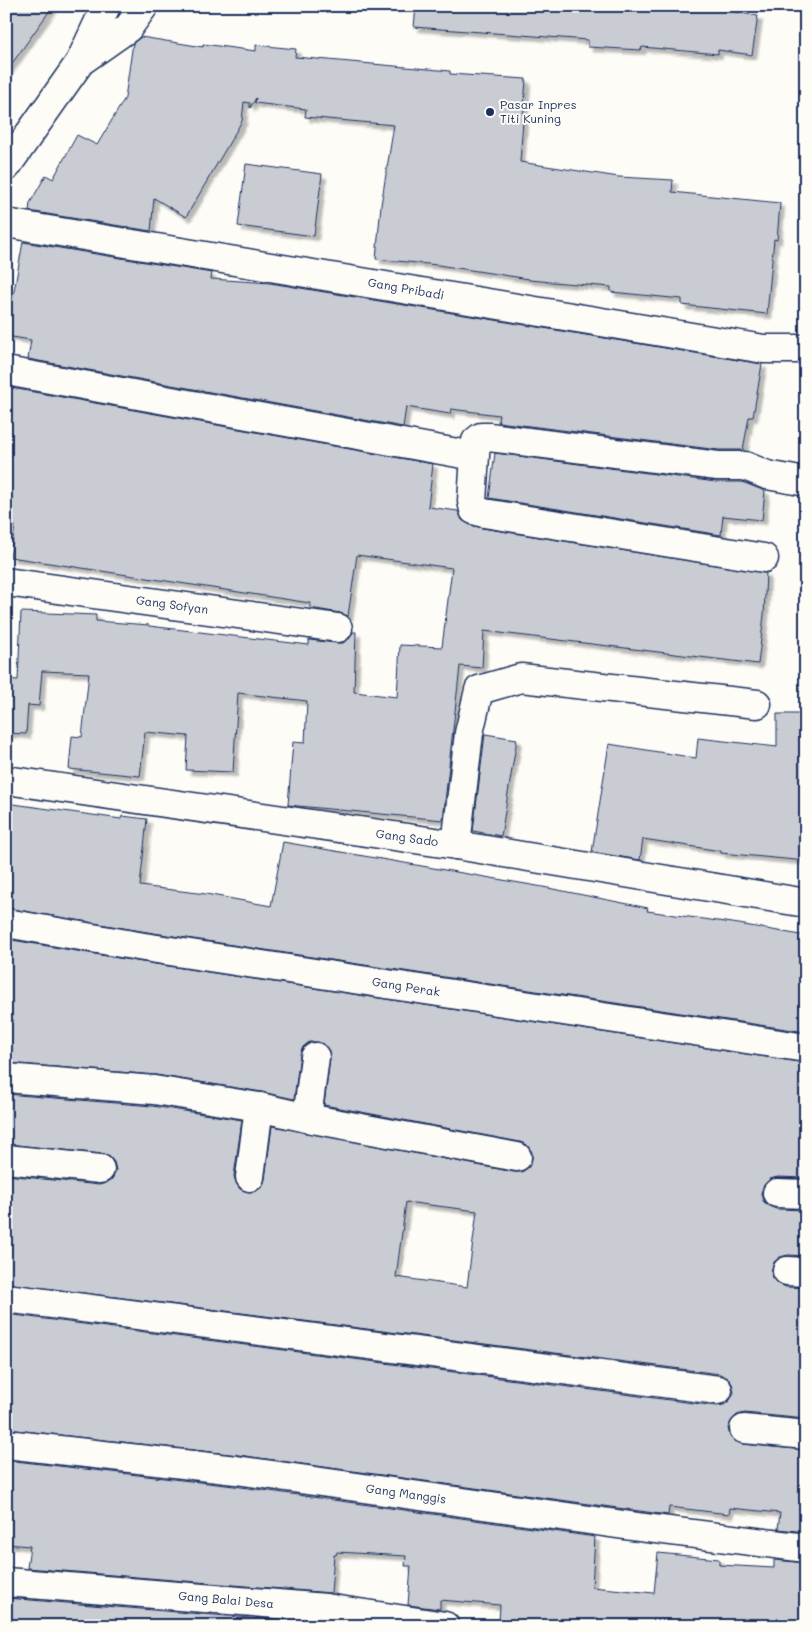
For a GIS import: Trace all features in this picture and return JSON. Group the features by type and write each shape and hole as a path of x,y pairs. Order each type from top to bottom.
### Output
{"street":[{"path":"6,167 80,62 106,7 136,17"},
{"path":"80,62 136,17"},
{"name":"Gang Pribadi","path":"6,223 764,350 806,349"},
{"path":"6,371 474,456"},
{"path":"764,558 474,510 472,501 476,441 480,437 489,437 718,466 745,466 767,475 806,482"},
{"name":"Gang Sofyan","path":"6,582 338,628"},
{"path":"456,845 469,733 479,690 521,678 757,704"},
{"name":"Gang Sado","path":"6,780 456,845 806,903"},
{"name":"Gang Perak","path":"6,923 164,950 806,1048"},
{"path":"307,1118 315,1057"},
{"path":"6,1078 154,1090 259,1107 307,1118 517,1157"},
{"path":"250,1177 259,1107"},
{"path":"6,1159 100,1169"},
{"path":"777,1193 806,1194"},
{"path":"6,1298 718,1390"},
{"path":"744,1429 806,1435"},
{"name":"Gang Manggis","path":"6,1444 236,1470 638,1527 806,1548"},
{"name":"Gang Balai Desa","path":"6,1582 326,1608 445,1626"}],"building":[{"path":"6,6 53,6 6,72"},
{"path":"416,6 724,6 724,10 758,16 752,55 718,50 718,54 642,47 641,50 588,47 588,40 414,27"},
{"path":"141,37 203,47 203,44 256,51 256,45 296,49 295,57 450,71 450,74 526,79 520,162 619,177 673,180 672,192 780,203 777,240 774,239 767,314 682,305 682,299 611,292 611,287 529,280 438,265 376,259 381,205 394,125 305,117 306,109 255,103 256,98 250,108 250,103 244,102 242,121 186,217 154,198 151,231 29,211 30,203 46,175 53,179 77,135 97,145 125,98 133,43"},
{"path":"246,164 322,174 314,236 238,226"},
{"path":"23,242 212,273 211,279 270,283 762,364 753,417 749,417 743,450 719,450 498,422 499,415 451,409 450,414 406,407 403,427 28,359 31,340 6,336 6,301 12,302"},
{"path":"6,387 433,464 428,507 458,511 462,520 470,525 766,573 764,615 758,664 484,631 482,668 460,666 443,820 288,805 293,742 305,743 307,701 238,693 233,772 186,770 188,736 145,732 140,776 69,769 72,736 82,737 89,673 42,671 39,706 28,705 26,734 6,733 6,679 18,680 21,612 96,615 96,621 149,625 309,645 309,640 343,643 350,638 353,632 356,632 354,692 397,697 400,645 442,647 452,568 357,555 348,616 310,608 310,603 10,557 15,526 6,525"},
{"path":"495,453 716,482 742,482 765,491 762,520 723,516 721,535 489,498"},
{"path":"777,714 804,714 804,739 806,739 806,861 721,853 721,851 643,839 640,860 592,852 609,744 696,758 698,738 777,747"},
{"path":"485,734 517,739 501,836 473,831"},
{"path":"6,803 121,819 122,816 147,819 140,886 206,894 271,906 283,842 543,887 648,908 647,911 806,936 806,1032 147,932 6,908"},
{"path":"6,939 142,962 806,1063 806,1178 778,1177 770,1179 764,1185 761,1193 763,1201 776,1209 806,1210 806,1256 788,1255 780,1257 774,1262 771,1271 773,1278 779,1284 786,1287 806,1288 806,1419 745,1413 737,1415 728,1428 730,1436 742,1444 806,1450 806,1532 778,1529 780,1513 730,1508 729,1514 669,1507 668,1515 238,1455 6,1429 6,1314 716,1406 724,1405 730,1400 734,1392 728,1378 720,1374 6,1283 6,1175 99,1185 112,1179 116,1170 114,1162 109,1156 102,1154 6,1144 6,1094 152,1106 242,1120 234,1176 240,1189 248,1192 256,1191 262,1187 265,1179 272,1126 514,1172 522,1172 529,1167 532,1152 527,1145 520,1142 324,1105 330,1059 329,1051 324,1044 318,1042 309,1042 302,1048 294,1099 156,1075 6,1063","holes":["406,1202 477,1211 467,1287 396,1277"]},
{"path":"6,1460 234,1486 595,1537 592,1587 654,1593 658,1553 719,1559 719,1565 774,1568 774,1560 806,1563 806,1626 545,1626 499,1622 500,1605 440,1600 440,1609 408,1605 411,1566 405,1566 406,1556 337,1552 334,1555 331,1593 27,1568 30,1546 6,1544"},
{"path":"6,1598 328,1624 328,1626 6,1625"}],"place":[{"name":"Pasar Inpres Titi Kuning","path":"490,112"}]}
